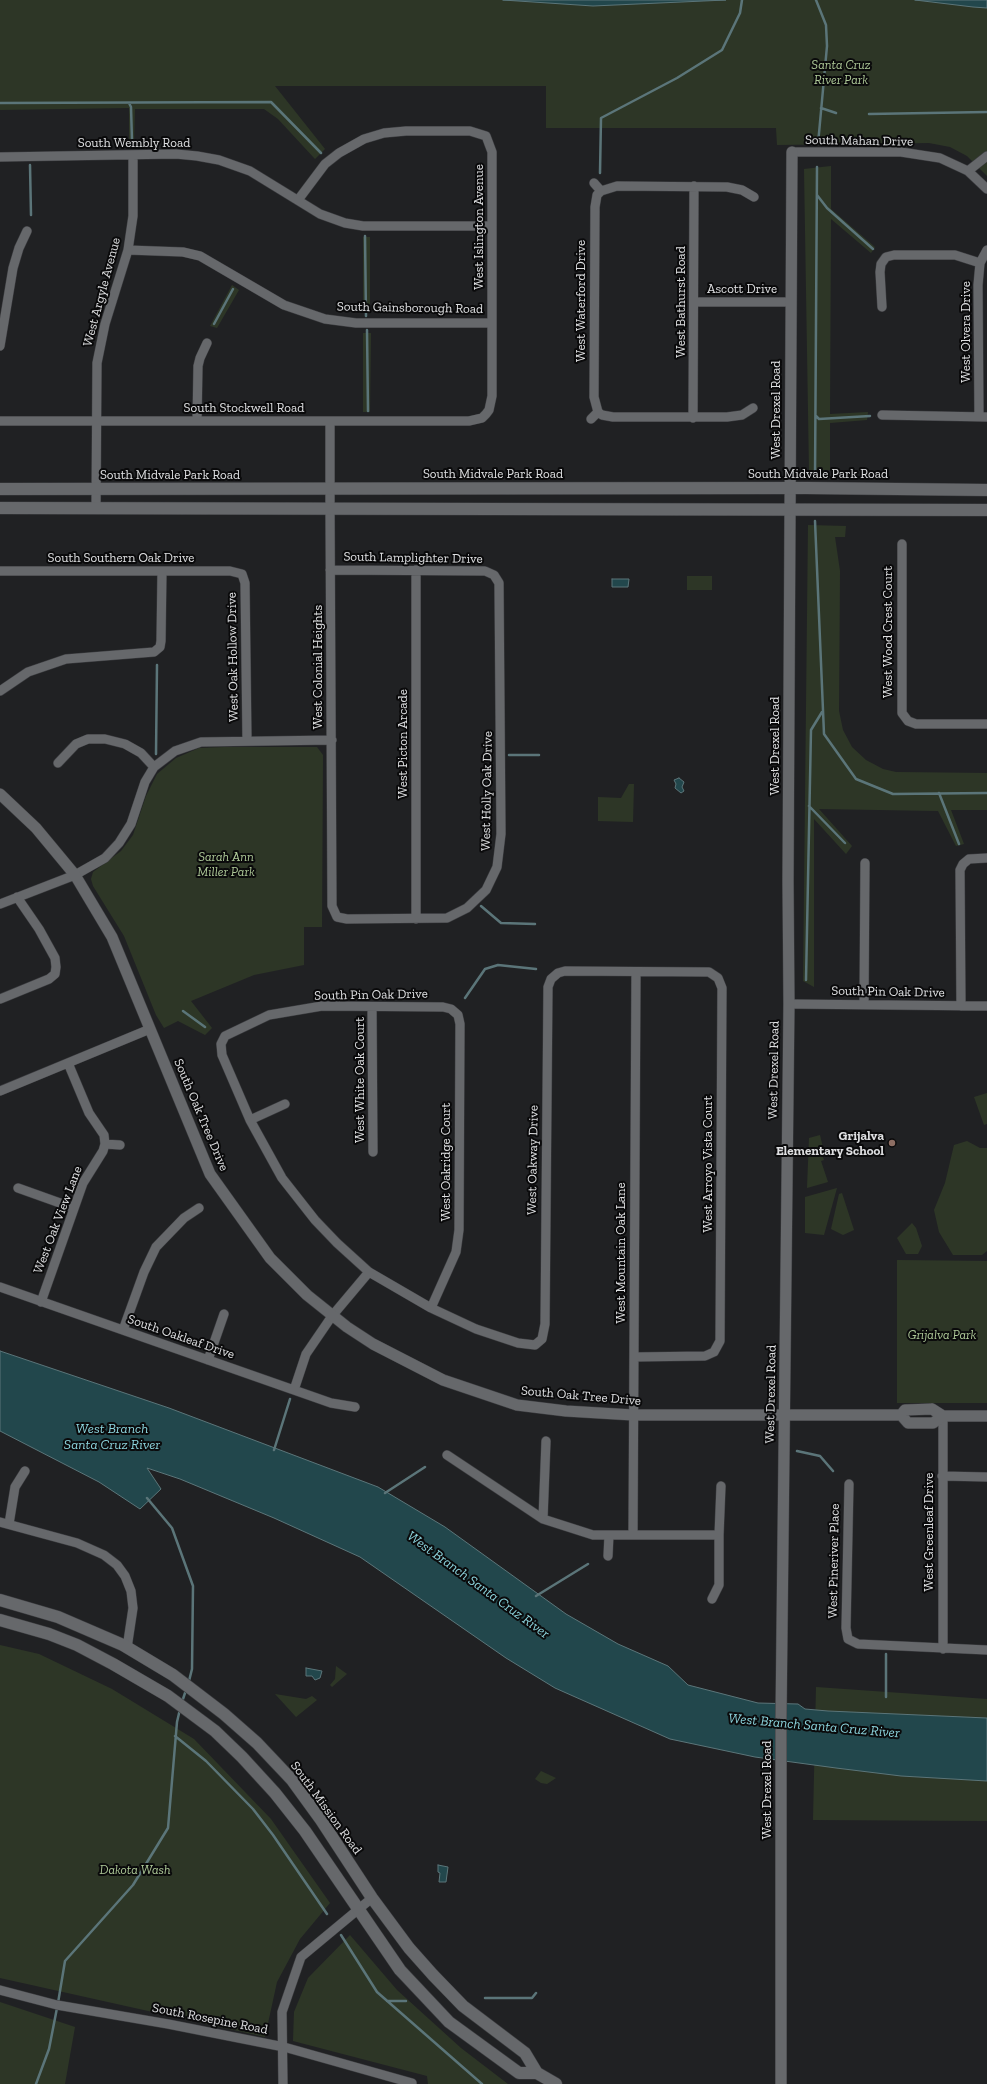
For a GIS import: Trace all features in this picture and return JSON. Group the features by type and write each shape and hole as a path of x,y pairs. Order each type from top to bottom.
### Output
{"main road":[{"name":"South Midvale Park Road","path":"0,489 790,488 987,490"},
{"path":"0,508 987,510"},
{"name":"South Mission Road","path":"0,1600 58,1618 127,1648 173,1675 224,1714 257,1743 292,1780 372,1898 408,1948 463,2006 525,2053 546,2080"},
{"path":"14,1624 20,1606"},
{"name":"South Mission Road","path":"0,1620 49,1634 77,1645 168,1696 195,1715 242,1757 275,1793 305,1831 358,1911 400,1970 449,2022 519,2073 546,2080"}],"street":[{"path":"298,200 325,164 339,153 364,139 384,133 406,131 470,130 486,136 493,129"},
{"name":"West Islington Avenue","path":"486,136 492,152 492,396 489,417"},
{"name":"South Mahan Drive","path":"792,152 901,152 940,158 968,171 987,189"},
{"name":"West Drexel Road","path":"781,2084 781,1719 789,1004 788,873 792,152"},
{"name":"South Wembly Road","path":"0,157 187,154 219,160 250,171 328,218 354,225 492,226"},
{"name":"West Argyle Avenue","path":"96,508 98,351 128,250 133,204 133,155"},
{"path":"968,171 987,156"},
{"path":"594,183 601,191 617,186 694,186 735,188 754,197"},
{"name":"West Bathurst Road","path":"693,418 694,186"},
{"name":"West Waterford Drive","path":"598,412 594,397 595,207 597,195 601,191"},
{"path":"0,346 13,268 19,248 27,231"},
{"name":"South Gainsborough Road","path":"128,250 183,252 200,256 279,303 300,312 325,319 356,323 492,323"},
{"name":"West Olvera Drive","path":"983,417 980,262 987,250"},
{"path":"882,307 880,272 881,264 886,257 894,254 956,255 980,262"},
{"name":"Ascott Drive","path":"694,302 791,302"},
{"path":"197,421 198,366 207,343"},
{"path":"591,419 598,412 608,417 735,417 753,408"},
{"path":"882,415 983,417"},
{"name":"South Stockwell Road","path":"0,420 469,421 489,417"},
{"name":"West Colonial Heights","path":"330,420 332,740 331,902 333,916"},
{"name":"West Wood Crest Court","path":"902,544 901,704 903,720 921,724 987,724"},
{"name":"South Lamplighter Drive","path":"330,570 485,571 496,574"},
{"name":"West Picton Arcade","path":"416,570 416,919"},
{"name":"South Southern Oak Drive","path":"0,571 244,571"},
{"name":"West Oak Hollow Drive","path":"244,571 247,740"},
{"path":"0,691 28,672 66,659 106,655 150,654 160,652 162,634 162,572"},
{"name":"West Holly Oak Drive","path":"333,916 347,919 447,918 467,908 486,890 497,867 501,834 500,586 496,574"},
{"path":"58,763 76,744 88,739 105,739 125,744 141,753 154,767"},
{"path":"0,904 74,875 105,858 119,843 131,824 145,782 154,767 175,751 201,742 247,740 332,740"},
{"name":"South Oak Tree Drive","path":"0,794 36,828 74,875 112,937 210,1174 261,1247 290,1279 332,1316 373,1344 443,1380 517,1405 566,1411 634,1415 902,1415 908,1422 927,1423 933,1423 943,1416 987,1416"},
{"path":"961,1006 960,877 962,859 987,858"},
{"path":"864,1004 865,863"},
{"path":"0,999 48,979 59,971 55,958 39,929 17,897"},
{"name":"West Oakway Drive","path":"431,1308 483,1332 528,1345 540,1344 545,1324 548,987 550,976 562,971 636,972"},
{"name":"West Arroyo Vista Court","path":"634,1357 717,1355 720,1341 722,988 719,974 708,972 636,972"},
{"name":"West Mountain Oak Lane","path":"634,1535 636,972"},
{"name":"South Pin Oak Drive","path":"789,1004 987,1006"},
{"name":"South Pin Oak Drive","path":"250,1120 222,1055 220,1040 229,1033 270,1015 322,1006 457,1008"},
{"name":"West White Oak Court","path":"372,1007 373,1152"},
{"name":"West Oakridge Court","path":"431,1308 456,1252 459,1230 460,1024 457,1008"},
{"path":"0,1091 150,1029"},
{"path":"68,1063 89,1113 104,1135 105,1144 120,1145"},
{"path":"285,1104 250,1120 282,1178 315,1220 369,1272 431,1308"},
{"name":"West Oak View Lane","path":"41,1302 86,1175 103,1151 105,1144"},
{"path":"18,1188 74,1208"},
{"path":"123,1330 144,1272 156,1247 184,1218 199,1208"},
{"path":"294,1390 306,1354 332,1316 369,1272"},
{"name":"South Oakleaf Drive","path":"0,1288 331,1403 355,1407"},
{"path":"208,1360 224,1314"},
{"name":"West Greenleaf Drive","path":"943,1416 943,1649"},
{"path":"543,1519 546,1441"},
{"path":"447,1455 543,1519 593,1535 718,1535"},
{"path":"25,1471 15,1487 5,1523 77,1543 104,1555 117,1565 125,1576 131,1591 133,1608 127,1648"},
{"path":"942,1476 987,1477"},
{"name":"West Pineriver Place","path":"849,1484 846,1641 858,1644 943,1649"},
{"path":"712,1599 719,1585 718,1535 721,1486"},
{"path":"608,1556 609,1535"},
{"path":"943,1649 987,1650"},
{"path":"283,2084 284,2047 282,2012 302,1957 372,1898"},
{"name":"South Rosepine Road","path":"0,1990 57,2005 168,2024 284,2047 412,2083"}],"green space":[{"name":"Santa Cruz River Park","path":"0,0 987,0 987,176 967,156 950,147 929,143 777,145 776,128 546,128 546,86 275,86 325,149 315,159 278,119 264,109 135,109 134,144 129,144 129,108 0,110"},
{"path":"831,166 831,209 875,247 871,253 831,219 830,414 868,412 867,420 830,423 830,470 809,471 804,169"},
{"path":"363,237 370,237 370,313 363,313"},
{"path":"232,285 239,290 217,328 210,326"},
{"path":"363,333 371,333 370,412 363,412"},
{"path":"808,525 846,526 845,537 835,537 840,571 839,711 843,730 852,747 866,760 883,769 896,772 987,773 987,810 951,810 964,844 956,846 938,811 819,809 852,846 846,854 814,819 814,987 803,981"},
{"path":"687,576 712,576 712,590 687,590"},
{"name":"Sarah Ann Miller Park","path":"317,747 323,755 322,927 304,927 304,965 254,975 191,1001 212,1028 205,1035 178,1021 164,1028 156,1015 124,936 93,886 91,879 93,872 121,851 133,835 146,796 157,774 176,758 199,748"},
{"path":"629,784 634,784 633,822 598,821 598,797 621,798"},
{"path":"987,1093 987,1124 984,1125 974,1097"},
{"path":"820,1135 823,1148 820,1149 824,1160 821,1161 828,1182 807,1188 809,1138"},
{"path":"967,1141 980,1148 987,1148 987,1251 982,1255 953,1255 939,1232 934,1210 945,1183 954,1145"},
{"path":"837,1188 824,1235 805,1233 805,1197"},
{"path":"842,1193 854,1230 843,1235 831,1229 839,1194"},
{"path":"912,1223 916,1228 922,1246 918,1254 906,1254 897,1238"},
{"name":"Grijalva Park","path":"897,1260 987,1261 987,1403 897,1403"},
{"name":"Dakota Wash","path":"0,1645 39,1654 112,1689 194,1739 271,1819 330,1903 300,1939 277,1982 265,2037 0,1978"},
{"path":"336,1666 347,1674 332,1687 330,1685 335,1679"},
{"path":"816,1687 987,1699 987,1821 813,1820"},
{"path":"275,1694 306,1699 312,1696 317,1700 296,1717"},
{"path":"541,1771 556,1778 547,1784 541,1783 535,1779"},
{"path":"350,1935 397,1990 461,2048 508,2084 428,2084 427,2076 293,2041 294,2012 308,1978"},
{"path":"0,2002 75,2027 65,2084 0,2084"}],"water":[{"path":"503,0 726,0 593,6"},
{"path":"915,0 987,0 987,8 973,7"},
{"path":"612,579 629,579 628,587 612,587"},
{"path":"679,778 684,782 682,787 684,791 681,793 675,788 676,784 674,780"},
{"name":"West Branch Santa Cruz River","path":"0,1351 169,1408 378,1487 445,1527 566,1614 618,1644 668,1666 688,1685 758,1703 798,1704 805,1709 987,1718 987,1781 901,1776 836,1768 755,1757 670,1739 555,1688 506,1658 360,1557 274,1518 180,1479 147,1468 161,1489 140,1509 99,1482 0,1431"},
{"path":"306,1668 322,1671 320,1678 315,1680 312,1676 306,1676"},
{"path":"438,1865 448,1867 446,1882 439,1882 440,1873 438,1872"}],"waterway":[{"path":"600,173 601,118 677,78 722,50 740,13 742,0"},
{"path":"816,0 826,25 827,46 818,144"},
{"path":"0,103 271,102 321,153"},
{"path":"129,103 131,107 132,141"},
{"path":"821,108 836,113"},
{"path":"869,114 987,112"},
{"path":"30,165 31,215"},
{"path":"815,477 817,167"},
{"path":"817,195 827,208 873,249"},
{"path":"365,236 366,316"},
{"path":"214,324 233,289"},
{"path":"367,330 368,411"},
{"path":"816,416 819,419 870,416"},
{"path":"815,521 824,734 856,779 893,794 987,793"},
{"path":"156,754 157,665"},
{"path":"806,980 811,730 822,712"},
{"path":"509,755 539,755"},
{"path":"939,793 959,844"},
{"path":"809,806 845,843"},
{"path":"481,906 501,923 535,924"},
{"path":"465,998 485,969 498,965 536,969"},
{"path":"183,1011 205,1027"},
{"path":"274,1450 290,1399"},
{"path":"797,1451 820,1456 833,1471"},
{"path":"385,1493 425,1467"},
{"name":"Dakota Wash","path":"147,1498 172,1528 193,1586 192,1669 189,1681"},
{"path":"536,1596 588,1564"},
{"path":"886,1654 886,1697"},
{"name":"Dakota Wash","path":"182,1702 186,1690"},
{"name":"Dakota Wash","path":"58,2003 65,1961 133,1885 168,1828 177,1722 180,1709"},
{"path":"175,1736 206,1761 253,1809 273,1835 327,1914"},
{"path":"341,1935 377,1992 482,2084"},
{"path":"485,1998 532,1998 536,1993"},
{"path":"387,2001 406,2001"},
{"name":"Dakota Wash","path":"36,2084 49,2049 57,2008"}],"place":[{"name":"Grijalva Elementary School","path":"892,1143"}]}
